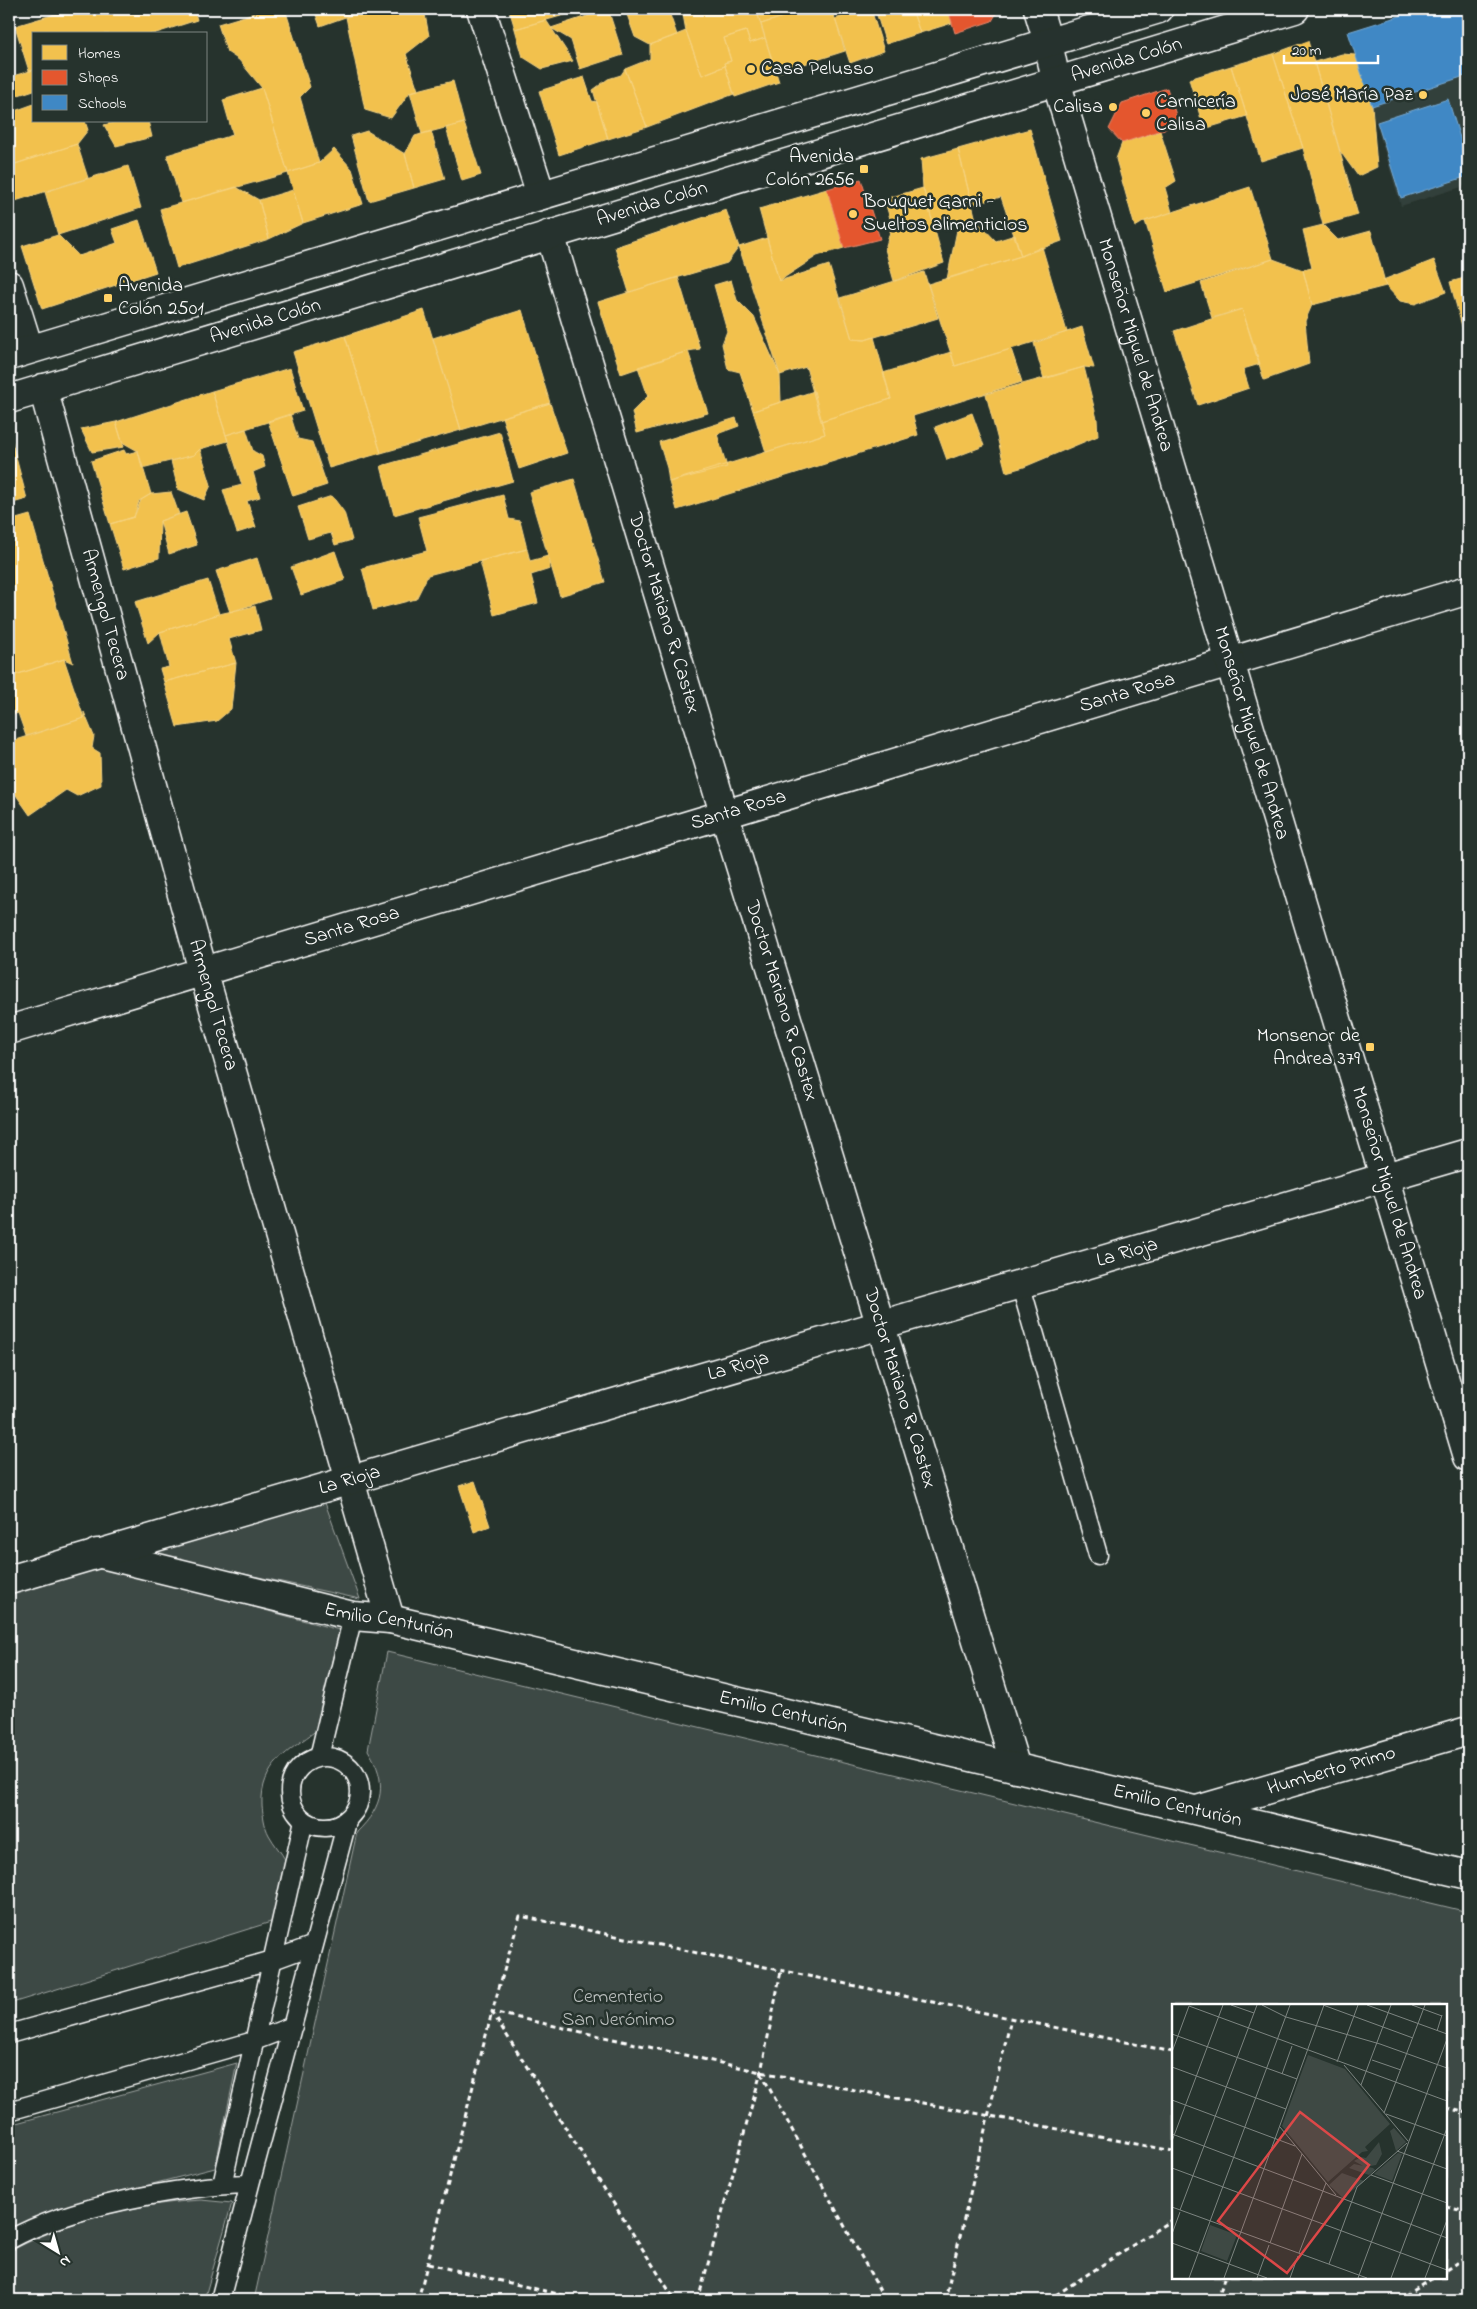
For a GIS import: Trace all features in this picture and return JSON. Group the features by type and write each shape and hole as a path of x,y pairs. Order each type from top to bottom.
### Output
{"street":[{"path":"481,9 541,195"},
{"name":"Monseñor Miguel de Andrea","path":"1038,9 1048,42 1056,81 1468,1457"},
{"name":"Avenida Colón","path":"19,353 1159,9"},
{"name":"Avenida Colón","path":"9,398 1295,9"},
{"name":"Doctor Mariano R. Castex","path":"550,234 724,814 1016,1768"},
{"path":"9,285 19,353"},
{"name":"Armengol Tecera","path":"43,388 204,971 390,1619"},
{"name":"Santa Rosa","path":"9,1030 1468,590"},
{"name":"La Rioja","path":"9,1580 350,1478 1468,1152"},
{"name":"Emilio Centurión","path":"97,1553 353,1616 390,1619 1468,1875"},
{"name":"Humberto Primo","path":"1195,1810 1468,1731"}],"lane":[{"path":"1020,1283 1098,1555"},
{"path":"319,1757 353,1616"},
{"path":"319,1757 341,1760 357,1776 360,1798 356,1809 348,1818 338,1824 327,1827 315,1825 304,1820 296,1812 290,1790 293,1779 299,1769 319,1757"},
{"path":"220,2300 348,1818"},
{"path":"222,2185 304,1820"},
{"path":"9,2034 273,1960 314,1945"},
{"path":"9,2111 254,2041 293,2026"},
{"path":"9,2240 63,2218 95,2208 130,2200 222,2185 250,2184"}],"path":[{"path":"418,2300 492,2012 520,1916 1172,2052"},
{"path":"698,2300 761,2072 781,1971"},
{"path":"492,2012 761,2072 1172,2151"},
{"path":"492,2012 675,2300"},
{"path":"946,2300 1011,2019"},
{"path":"761,2072 885,2300"},
{"path":"1447,2108 1468,2113"},
{"path":"1447,2206 1468,2211"},
{"path":"1048,2300 1172,2220"},
{"path":"1447,2269 1468,2256"},
{"path":"428,2264 584,2300"},
{"path":"1218,2300 1224,2279"},
{"path":"1397,2300 1431,2279"}],"shaded area":[{"path":"1422,9 1468,9 1468,185 1401,206 1348,32"}],"green space":[{"path":"324,1500 360,1599 148,1553"},
{"path":"97,1565 339,1630 317,1730 278,1760 266,1779 263,1791 262,1805 266,1828 286,1861 274,1921 9,2004 9,1592"},
{"name":"Cementerio San Jerónimo","path":"387,1652 1468,1912 1468,2300 254,2300 357,1832 373,1813 378,1803 380,1783 379,1773 368,1750"},
{"path":"237,2063 215,2168 70,2205 9,2230 9,2125"},
{"path":"201,2200 232,2203 204,2300 9,2300 9,2252 54,2231 102,2216 151,2205"}],"building: Homes":[{"path":"72,9 194,9 197,20 159,32 32,32 32,70 29,71 15,26"},
{"path":"268,9 285,9 310,87 300,97 319,163 288,173 262,88 239,60 227,52 218,24"},
{"path":"314,9 368,9 320,26"},
{"path":"369,9 424,9 429,36 406,54 418,90 410,92 391,118 365,110 346,17"},
{"path":"509,9 566,9 568,14 515,29"},
{"path":"608,9 623,55 580,69 571,40 551,28"},
{"path":"625,9 668,9 677,35 650,45 635,37"},
{"path":"682,9 756,9 765,38 750,43 746,31 724,38 731,61 724,63 725,66 702,75 686,31"},
{"path":"756,9 808,9 761,24"},
{"path":"808,9 832,9 845,51 776,73 761,24"},
{"path":"871,9 884,51 850,63 835,19"},
{"path":"875,9 912,9 920,33 886,44"},
{"path":"912,9 948,9 952,23 920,33"},
{"path":"546,20 573,61 542,69 523,57 515,29"},
{"path":"686,31 702,75 725,66 734,94 647,127 625,69 650,59 650,45"},
{"path":"746,31 750,43 765,38 779,82 735,97 724,63 731,61 724,38"},
{"path":"1308,41 1358,215 1323,225 1303,148 1273,54"},
{"path":"1273,54 1303,148 1261,161 1231,66"},
{"path":"1342,54 1355,55 1372,106 1377,167 1358,176 1340,151 1314,62"},
{"path":"1231,66 1247,116 1204,129 1189,79"},
{"path":"625,69 647,127 608,139 593,90 608,79 621,75"},
{"path":"32,71 32,91 9,98 9,77"},
{"path":"584,77 592,101 597,102 608,139 559,155 539,91"},
{"path":"453,81 464,123 422,134 410,92"},
{"path":"262,88 288,173 181,203 167,155 233,135 223,100"},
{"path":"32,105 32,122 85,122 88,130 77,144 15,164 9,146 9,113"},
{"path":"115,122 148,122 152,137 116,146 104,125"},
{"path":"464,123 481,175 462,181 446,128"},
{"path":"1030,129 1062,241 1021,256 1001,197 972,205 958,149"},
{"path":"367,131 405,154 414,188 369,201 351,136"},
{"path":"431,131 445,179 414,188 405,154 415,136"},
{"path":"1160,131 1176,181 1165,188 1172,212 1145,221 1135,227 1116,159 1122,143"},
{"path":"77,144 88,178 9,203 9,166"},
{"path":"334,149 352,169 363,204 303,223 288,173 319,163"},
{"path":"958,149 976,220 935,230 923,188 921,159"},
{"path":"128,166 141,208 58,235 45,192"},
{"path":"236,187 259,200 269,239 177,268 160,209"},
{"path":"1250,187 1273,259 1167,292 1145,221"},
{"path":"923,188 944,263 894,281 885,249 892,225 884,199"},
{"path":"827,189 844,248 817,256 779,281 759,209"},
{"path":"293,190 303,223 269,239 259,200"},
{"path":"726,210 739,247 727,263 629,292 615,247"},
{"path":"139,220 156,272 42,309 22,246 58,235 79,256 117,243 112,229"},
{"path":"976,220 996,241 1015,235 1021,256 947,279 957,230"},
{"path":"1323,225 1338,240 1371,231 1386,286 1312,305 1303,270 1312,268 1303,230"},
{"path":"767,238 779,281 829,265 852,339 865,340 874,337 891,399 821,421 806,367 780,375 739,247"},
{"path":"1042,247 1067,332 955,366 928,284 1021,256"},
{"path":"1273,259 1303,270 1312,305 1305,321 1309,364 1264,380 1242,309 1212,318 1201,283"},
{"path":"1434,260 1446,292 1415,304 1400,301 1383,280"},
{"path":"924,272 938,318 865,340 852,339 840,298"},
{"path":"678,277 700,349 688,351 621,374 598,302"},
{"path":"1468,277 1468,348 1450,282"},
{"path":"731,280 737,300 754,317 780,375 781,402 753,411 740,372 728,369 722,344 727,331 714,285"},
{"path":"1242,309 1260,364 1243,369 1249,388 1198,405 1174,331"},
{"path":"424,310 461,430 381,453 345,336"},
{"path":"522,310 550,403 461,430 433,338"},
{"path":"1082,327 1094,368 1084,367 1044,379 1034,343"},
{"path":"345,336 381,453 329,468 293,352"},
{"path":"1011,349 1022,382 913,416 918,435 677,510 669,482 825,434 821,421 891,399 883,373 951,352 955,366"},
{"path":"688,351 708,413 637,433 632,412 648,396 638,367"},
{"path":"1084,367 1097,419 1098,436 1024,467 1006,472 986,394"},
{"path":"290,368 303,411 226,435 212,391"},
{"path":"212,391 228,441 200,449 194,455 142,468 138,451 122,442 116,422"},
{"path":"814,391 825,434 766,452 753,411"},
{"path":"550,403 567,453 519,469 502,417"},
{"path":"972,413 984,446 947,460 935,427"},
{"path":"290,414 298,439 312,442 327,485 293,496 268,421"},
{"path":"736,418 739,426 717,434 727,467 669,482 659,442"},
{"path":"116,422 124,447 92,452 81,429"},
{"path":"246,429 253,451 262,456 265,467 253,472 260,497 247,501 256,527 237,533 223,490 242,485 226,435"},
{"path":"9,431 27,499 9,504"},
{"path":"500,432 513,481 394,515 381,466"},
{"path":"200,449 211,485 204,500 178,489 171,461 194,455"},
{"path":"124,450 126,454 138,451 151,494 139,501 134,517 110,524 91,461"},
{"path":"574,479 605,582 560,596 529,492"},
{"path":"171,492 179,514 160,521 159,558 124,569 110,524 134,517 141,500 151,494"},
{"path":"503,495 509,519 520,521 527,549 428,575 416,599 373,610 362,568 427,551 418,517"},
{"path":"332,496 344,512 352,540 335,545 331,533 308,539 298,507"},
{"path":"186,512 197,545 169,554 160,521"},
{"path":"30,515 73,663 64,659 9,677 9,521"},
{"path":"527,549 530,561 548,556 550,569 531,575 538,603 494,615 480,561"},
{"path":"335,551 345,580 301,595 291,567"},
{"path":"257,558 270,599 230,612 216,571"},
{"path":"208,580 219,614 160,632 148,643 135,602"},
{"path":"255,606 261,630 229,639 236,663 164,682 160,669 169,667 160,632 219,614"},
{"path":"64,659 84,718 26,736 18,713 9,716 9,677"},
{"path":"236,663 231,709 217,721 177,727 164,682"},
{"path":"84,712 94,736 92,748 100,753 101,785 77,796 66,790 30,815 9,785 9,742 84,718"},
{"path":"475,1481 490,1526 474,1532 459,1486"}],"building: Shops":[{"path":"948,9 999,9 992,21 955,33"},
{"name":"Carnicería Calisa","path":"1167,88 1179,124 1122,143 1109,129 1122,103"},
{"name":"Bouquet Garni - Sueltos alimenticios","path":"861,179 880,239 844,248 827,189"}],"building: Schools":[{"name":"José María Paz","path":"1422,9 1468,9 1468,75 1372,106 1348,32"},
{"path":"1448,99 1468,164 1468,176 1401,198 1377,122"}],"place":[{"name":"Casa Pelusso","path":"751,69"},
{"name":"José María Paz","path":"1423,95"},
{"name":"Calisa","path":"1113,107"},
{"name":"Carnicería Calisa","path":"1146,113"},
{"name":"Avenida Colón 2656","path":"864,169"},
{"name":"Bouquet Garni - Sueltos alimenticios","path":"853,214"},
{"name":"Avenida Colón 2501","path":"108,298"},
{"name":"Monsenor de Andrea 379","path":"1370,1047"}]}
